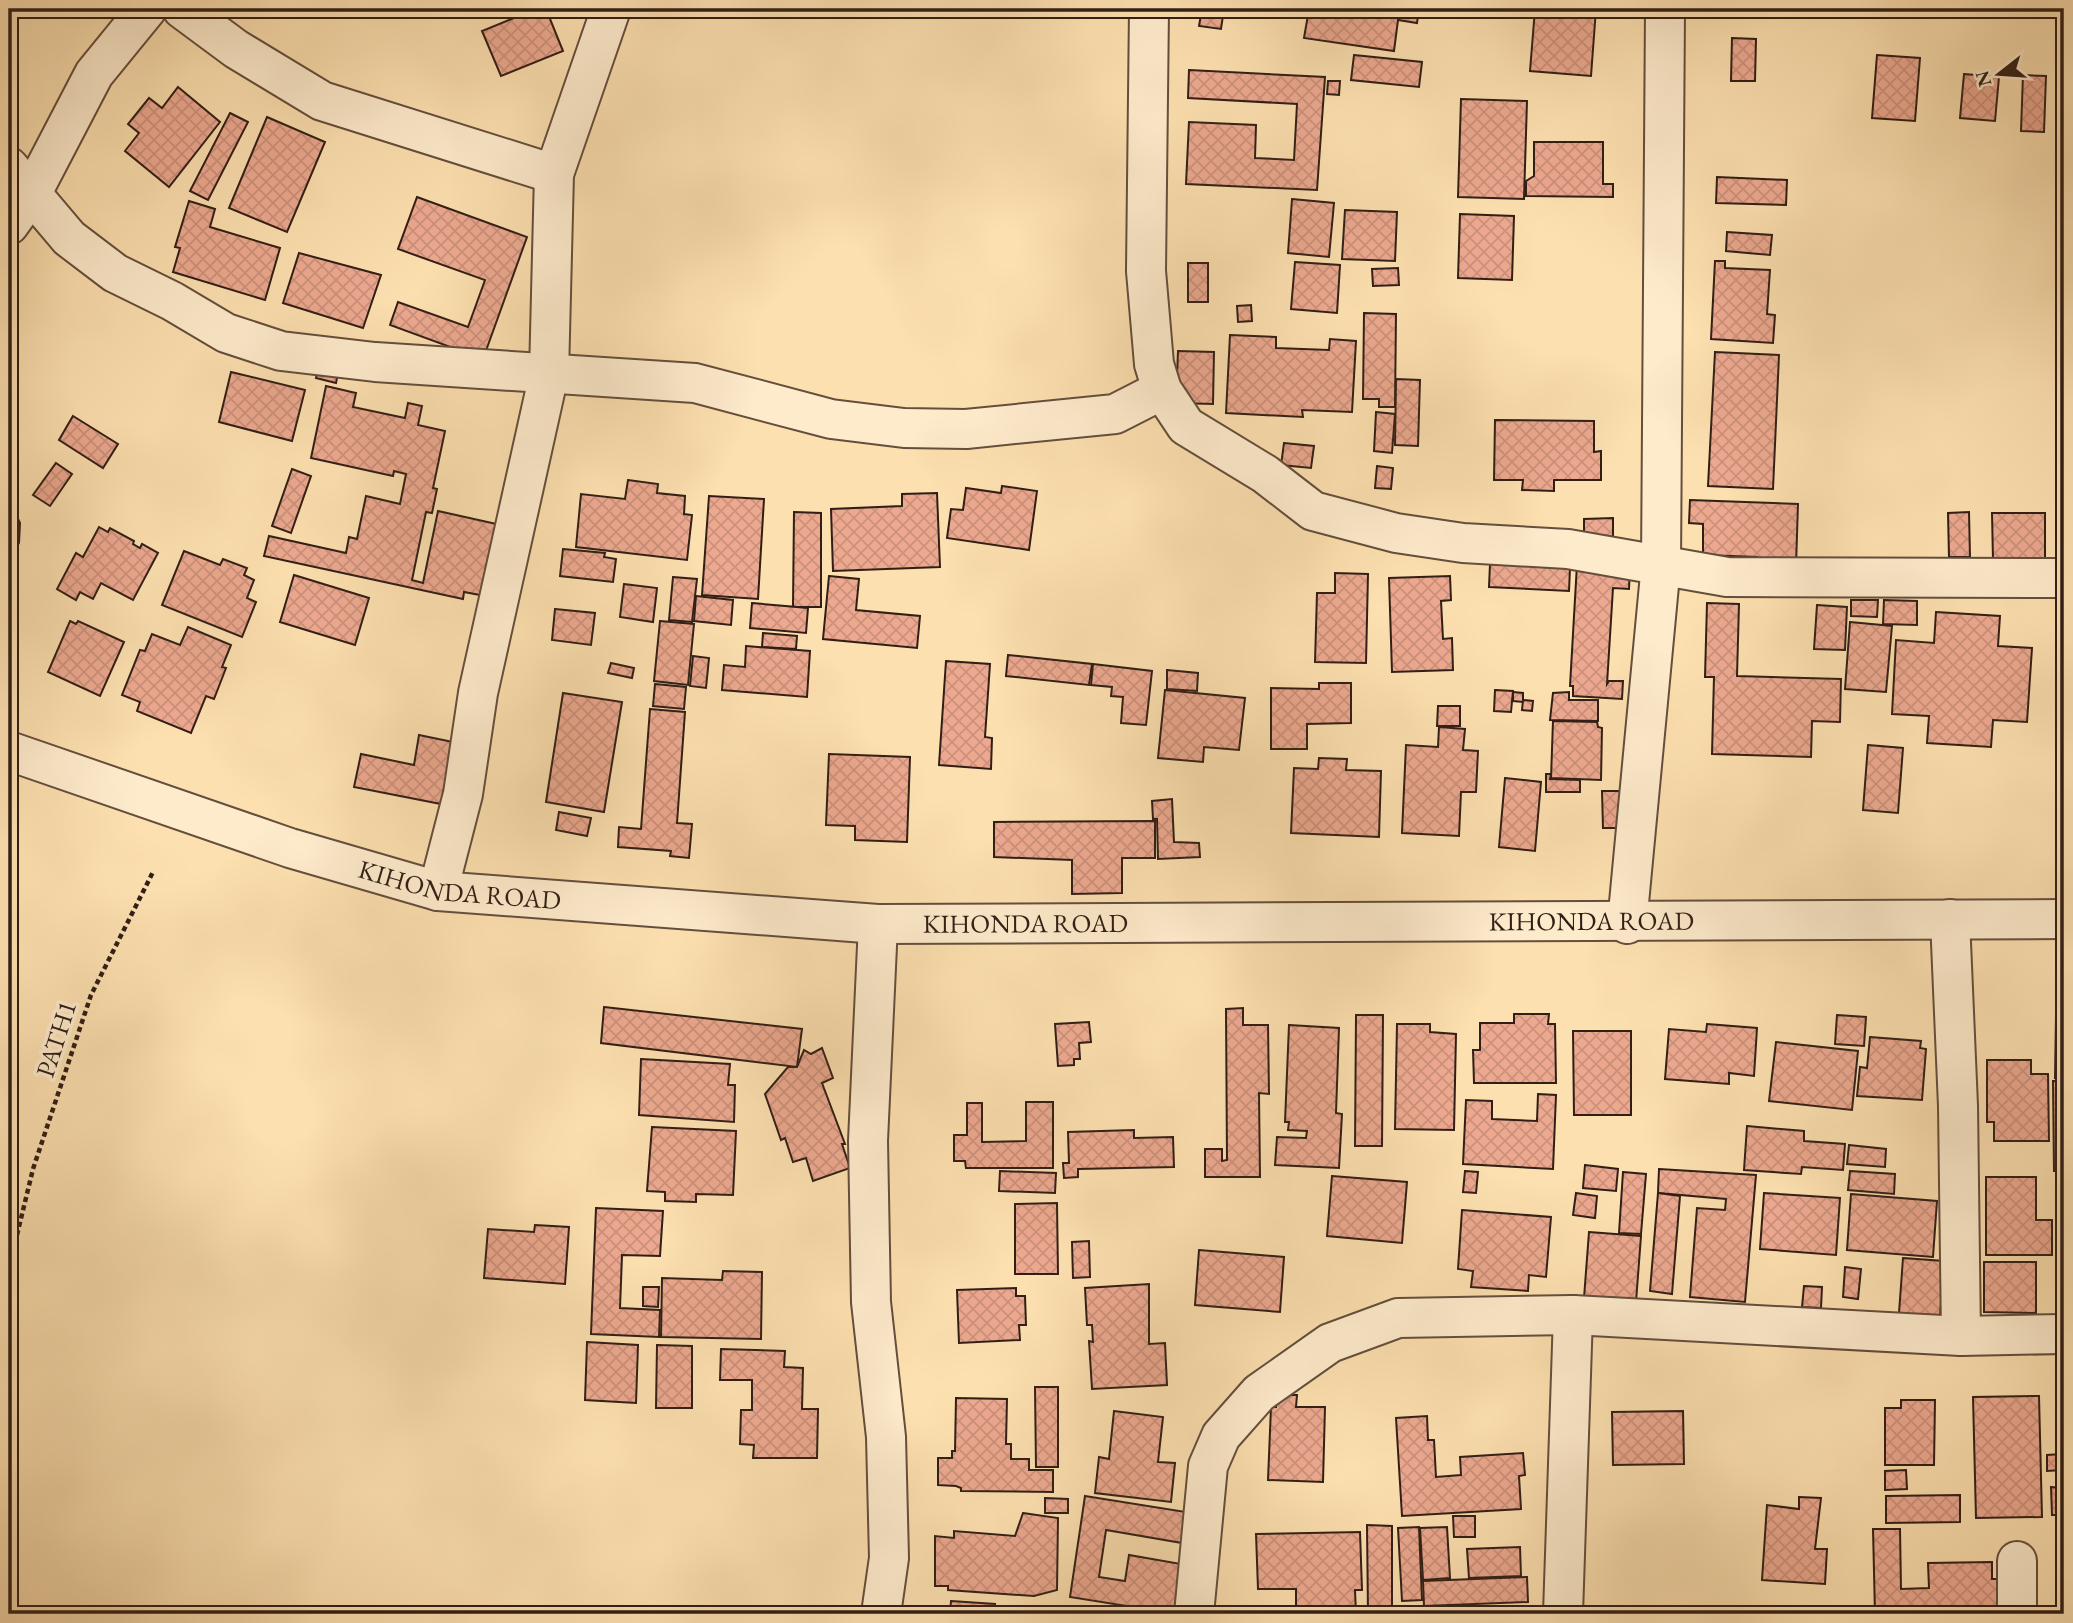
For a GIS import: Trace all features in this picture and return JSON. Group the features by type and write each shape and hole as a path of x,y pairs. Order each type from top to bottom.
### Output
{"street":[{"path":"9,225 20,180 94,74 148,9"},
{"path":"182,9 236,49 322,101 554,174"},
{"path":"438,891 463,794 478,694 549,374 554,174 611,9"},
{"path":"1149,9 1146,271 1154,364 1162,390 1185,426 1265,474 1313,511 1396,534 1463,543 1568,549 1727,577 2064,578"},
{"path":"1627,923 1661,564 1665,9"},
{"path":"20,180 69,238 115,273 172,301 226,333 281,351 375,362 695,383 831,418 941,429 966,429 1115,414 1162,390"},
{"name":"KIHONDA ROAD","path":"9,751 290,848 438,891 878,924 1627,923 2064,919"},
{"path":"1950,919 1958,1106 1961,1336"},
{"path":"878,924 868,1141 871,1303 886,1437 889,1545 881,1614"},
{"path":"1563,1614 1573,1315"},
{"path":"1194,1614 1208,1466 1221,1436 1259,1393 1330,1343 1398,1318 1573,1315 1961,1336 2064,1334"},
{"path":"2017,1561 2017,1614"}],"path":[{"name":"PATH1","path":"9,1268 33,1169 90,995 153,872"}],"building":[{"path":"476,9 495,9 478,14"},
{"path":"536,9 546,9 563,51 501,76 482,31"},
{"path":"1202,9 1224,9 1221,29 1199,26"},
{"path":"1309,9 1419,9 1417,23 1398,20 1394,51 1304,38"},
{"path":"1535,9 1596,9 1591,76 1530,71"},
{"path":"1732,38 1756,39 1755,81 1731,81"},
{"path":"1354,55 1422,62 1419,87 1351,80"},
{"path":"1877,55 1920,58 1915,121 1872,118"},
{"path":"1189,70 1325,77 1317,190 1186,184 1189,122 1256,125 1255,158 1294,160 1297,104 1188,98"},
{"path":"1964,74 1999,77 1995,121 1960,118"},
{"path":"2023,75 2046,76 2044,132 2021,131"},
{"path":"1328,81 1340,81 1339,95 1327,94"},
{"path":"178,87 220,122 169,187 125,151 139,133 128,124 149,98 162,108"},
{"path":"1461,99 1527,101 1524,199 1458,197"},
{"path":"230,113 248,122 208,200 190,191"},
{"path":"267,117 325,142 287,232 229,208"},
{"path":"1534,142 1603,142 1603,184 1613,184 1613,197 1526,196 1526,181 1534,176"},
{"path":"1717,177 1787,180 1786,205 1716,203"},
{"path":"417,197 527,237 483,359 390,325 398,302 468,327 485,280 398,249"},
{"path":"1292,199 1334,203 1329,257 1288,253"},
{"path":"189,201 215,209 210,227 280,248 265,300 173,272 180,248 175,247"},
{"path":"1345,210 1397,212 1395,261 1342,259"},
{"path":"1460,214 1514,216 1512,280 1458,278"},
{"path":"1727,232 1772,235 1770,255 1726,251"},
{"path":"299,253 381,275 363,328 283,303"},
{"path":"1715,261 1725,261 1725,268 1770,270 1767,314 1775,315 1773,343 1711,339"},
{"path":"1295,262 1340,265 1337,313 1291,309"},
{"path":"1188,263 1208,263 1208,302 1188,302"},
{"path":"1398,268 1399,285 1373,286 1372,269"},
{"path":"1251,305 1252,321 1238,322 1237,306"},
{"path":"1364,313 1396,314 1395,407 1379,407 1379,399 1363,399"},
{"path":"1230,335 1276,337 1276,348 1329,350 1330,339 1356,341 1352,412 1302,410 1303,417 1226,413"},
{"path":"1178,351 1214,352 1213,404 1176,403"},
{"path":"1715,352 1779,355 1773,489 1708,486"},
{"path":"320,364 339,368 336,383 316,378"},
{"path":"231,372 305,390 292,441 219,422"},
{"path":"1396,379 1420,380 1418,446 1395,445"},
{"path":"326,386 356,393 353,407 405,418 408,403 422,406 418,425 445,431 433,488 437,489 432,513 426,512 412,580 423,583 438,511 501,525 493,560 488,559 480,595 464,592 463,599 264,556 269,536 346,553 349,537 357,539 366,496 400,504 406,474 394,471 393,476 311,458"},
{"path":"1376,412 1395,414 1392,453 1374,451"},
{"path":"73,416 118,444 103,468 59,440"},
{"path":"1495,420 1594,421 1594,452 1601,451 1601,480 1554,480 1554,491 1522,490 1523,480 1494,480"},
{"path":"1284,443 1314,446 1311,468 1281,465"},
{"path":"56,463 72,474 50,506 33,495"},
{"path":"1377,466 1393,468 1391,489 1375,488"},
{"path":"292,469 311,476 291,533 272,526"},
{"path":"628,480 658,484 657,493 685,496 684,514 692,515 687,560 576,547 581,494 625,499"},
{"path":"1002,486 1037,491 1029,550 947,538 951,509 963,510 966,488 1001,493"},
{"path":"937,493 940,567 833,571 831,509 902,506 902,494"},
{"path":"709,496 764,499 758,599 702,595"},
{"path":"9,500 20,523 19,543 9,559"},
{"path":"1690,500 1798,504 1796,566 1756,565 1757,557 1703,555 1703,524 1689,523"},
{"path":"794,512 821,513 821,607 793,607"},
{"path":"1969,512 1970,557 1949,557 1948,513"},
{"path":"1992,513 2045,513 2045,560 1993,560"},
{"path":"1613,518 1613,539 1584,539 1584,519"},
{"path":"99,527 108,532 110,528 134,541 133,544 140,548 142,544 158,553 133,600 101,583 93,599 80,592 76,600 57,589 76,553 83,557"},
{"path":"563,549 605,553 604,557 616,559 613,582 560,576"},
{"path":"184,551 220,565 223,559 247,568 244,575 254,580 247,598 256,602 242,637 162,605"},
{"path":"1490,564 1570,568 1569,591 1489,587"},
{"path":"1577,564 1630,567 1629,589 1613,588 1607,684 1609,681 1623,681 1622,699 1573,696 1573,686 1570,686"},
{"path":"1335,573 1368,574 1366,663 1315,662 1317,593 1335,593"},
{"path":"294,575 369,598 355,645 280,622"},
{"path":"829,576 859,579 856,610 920,616 917,648 823,639"},
{"path":"1450,576 1451,600 1441,601 1443,639 1452,638 1453,670 1392,672 1389,578"},
{"path":"673,577 697,579 692,622 669,620"},
{"path":"624,584 657,588 653,622 620,617"},
{"path":"696,596 733,600 731,625 694,621"},
{"path":"1851,600 1878,600 1877,617 1851,616"},
{"path":"1884,600 1917,601 1917,625 1883,624"},
{"path":"752,603 808,608 806,633 750,628"},
{"path":"1707,603 1739,604 1737,676 1841,679 1840,722 1812,721 1811,757 1712,754 1714,677 1705,677"},
{"path":"1817,605 1847,607 1845,650 1814,649"},
{"path":"555,609 595,613 591,645 552,640"},
{"path":"1936,612 2000,616 1998,646 2032,648 2027,722 1993,720 1991,747 1927,743 1929,716 1892,714 1896,640 1934,643"},
{"path":"2064,620 2064,658 2062,658"},
{"path":"70,621 76,624 78,621 124,642 100,696 48,672"},
{"path":"660,621 694,624 688,685 654,681"},
{"path":"1850,622 1892,626 1886,692 1845,689"},
{"path":"188,627 231,645 222,667 226,668 214,699 206,696 191,733 137,711 140,702 122,695 140,650 145,651 152,634 180,645"},
{"path":"763,633 797,636 796,649 762,647"},
{"path":"746,646 810,651 807,697 722,690 724,665 745,667"},
{"path":"1008,655 1092,664 1089,685 1006,676"},
{"path":"693,656 709,658 706,688 690,686"},
{"path":"946,661 990,664 985,737 992,738 991,769 939,765"},
{"path":"611,663 634,668 632,678 608,673"},
{"path":"1093,664 1152,671 1146,725 1121,723 1123,697 1111,696 1112,687 1091,685"},
{"path":"1167,670 1198,673 1197,691 1167,689"},
{"path":"1319,683 1351,683 1351,723 1307,724 1307,749 1271,749 1271,688 1319,689"},
{"path":"655,684 686,687 684,709 653,706"},
{"path":"1165,690 1245,698 1239,750 1204,747 1203,762 1158,758"},
{"path":"1495,690 1513,691 1511,712 1494,711"},
{"path":"1513,692 1523,693 1523,702 1513,701"},
{"path":"1569,692 1569,700 1598,700 1598,721 1550,720 1553,693"},
{"path":"563,693 622,702 604,812 546,802"},
{"path":"1523,700 1533,701 1532,711 1522,710"},
{"path":"1438,706 1460,706 1460,726 1437,726"},
{"path":"650,709 685,712 677,823 692,824 689,858 670,856 671,851 618,847 619,827 641,829"},
{"path":"1553,721 1597,722 1598,727 1602,728 1601,780 1551,778"},
{"path":"1439,727 1465,729 1463,750 1478,751 1476,792 1461,792 1459,836 1402,833 1406,745 1438,747"},
{"path":"419,735 453,742 441,804 354,787 361,754 414,765"},
{"path":"1868,745 1903,748 1898,813 1863,810"},
{"path":"829,754 910,757 907,842 855,840 855,826 826,825"},
{"path":"1319,758 1347,759 1346,770 1381,771 1379,837 1291,833 1294,768 1318,769"},
{"path":"1546,774 1551,774 1550,779 1580,780 1580,792 1546,792"},
{"path":"1505,778 1541,782 1535,851 1499,847"},
{"path":"1602,791 1620,791 1621,828 1603,828"},
{"path":"1172,799 1174,842 1199,843 1200,857 1158,859 1157,819 1153,819 1152,801"},
{"path":"559,812 591,818 587,836 556,830"},
{"path":"1155,821 1155,858 1122,858 1122,893 1072,894 1072,860 994,857 994,822"},
{"path":"604,1007 802,1029 797,1067 601,1043"},
{"path":"1243,1008 1243,1025 1268,1025 1269,1094 1259,1093 1260,1177 1205,1177 1205,1149 1222,1149 1222,1161 1227,1160 1226,1009"},
{"path":"1514,1014 1549,1014 1548,1024 1555,1024 1556,1083 1474,1083 1473,1050 1480,1050 1480,1023 1514,1023"},
{"path":"1356,1015 1383,1015 1382,1146 1355,1146"},
{"path":"1837,1015 1866,1017 1864,1046 1835,1044"},
{"path":"2056,1015 2064,1015 2064,1078 2055,1078"},
{"path":"1089,1022 1091,1042 1079,1043 1080,1059 1074,1059 1074,1065 1058,1066 1055,1024"},
{"path":"1397,1024 1430,1024 1430,1032 1456,1034 1454,1130 1395,1129"},
{"path":"1707,1024 1757,1028 1754,1076 1729,1073 1729,1084 1665,1079 1669,1029 1706,1032"},
{"path":"1289,1025 1339,1028 1336,1113 1342,1114 1339,1168 1275,1165 1277,1137 1306,1138 1307,1131 1288,1130 1289,1122 1285,1122"},
{"path":"1573,1031 1631,1031 1631,1115 1574,1115"},
{"path":"1870,1037 1921,1041 1920,1048 1926,1049 1922,1100 1857,1096 1860,1067 1867,1068"},
{"path":"1776,1042 1858,1051 1852,1110 1769,1101"},
{"path":"822,1048 833,1078 822,1083 845,1144 842,1144 850,1168 813,1181 806,1158 793,1162 785,1138 781,1140 765,1094 788,1067 797,1067 804,1050 811,1054"},
{"path":"641,1059 730,1064 728,1085 735,1085 734,1122 639,1115"},
{"path":"1987,1060 2031,1060 2031,1074 2048,1074 2049,1141 1994,1141 1994,1122 1987,1122"},
{"path":"9,1081 17,1085 9,1100"},
{"path":"2053,1081 2064,1081 2064,1171 2054,1171"},
{"path":"1538,1094 1556,1095 1553,1169 1463,1164 1466,1100 1492,1101 1492,1119 1537,1121"},
{"path":"1026,1102 1053,1102 1053,1168 966,1168 965,1161 954,1161 954,1135 967,1135 967,1103 982,1103 982,1142 1026,1141"},
{"path":"1747,1126 1804,1131 1804,1141 1845,1144 1843,1170 1802,1167 1801,1174 1744,1170"},
{"path":"652,1127 736,1131 733,1195 696,1194 696,1202 665,1201 665,1192 647,1191"},
{"path":"1134,1130 1134,1138 1173,1137 1174,1167 1078,1169 1078,1177 1064,1178 1063,1163 1069,1163 1068,1132"},
{"path":"1849,1145 1886,1149 1885,1167 1847,1164"},
{"path":"1585,1165 1618,1169 1616,1191 1583,1188"},
{"path":"1659,1169 1756,1175 1745,1302 1690,1297 1697,1208 1725,1210 1726,1199 1658,1193"},
{"path":"1000,1171 1056,1173 1055,1193 999,1191"},
{"path":"1465,1171 1478,1172 1476,1193 1463,1192"},
{"path":"1850,1171 1895,1174 1894,1194 1848,1190"},
{"path":"1623,1172 1646,1174 1641,1234 1619,1233"},
{"path":"1332,1176 1407,1182 1402,1243 1327,1236"},
{"path":"1986,1177 2036,1177 2036,1220 2052,1220 2052,1255 1986,1255"},
{"path":"2061,1177 2064,1177 2064,1228 2061,1228"},
{"path":"1576,1193 1597,1196 1595,1218 1573,1215"},
{"path":"1658,1193 1680,1196 1672,1294 1650,1291"},
{"path":"1764,1193 1840,1198 1836,1255 1760,1249"},
{"path":"1851,1194 1937,1201 1933,1257 1847,1250"},
{"path":"1057,1203 1058,1274 1015,1274 1015,1204"},
{"path":"596,1208 663,1211 660,1256 622,1255 620,1308 660,1310 659,1337 591,1334"},
{"path":"1462,1210 1551,1217 1546,1277 1529,1275 1528,1291 1471,1287 1473,1271 1458,1269"},
{"path":"535,1225 569,1227 565,1284 484,1278 488,1229 534,1232"},
{"path":"1589,1232 1641,1236 1636,1302 1584,1298"},
{"path":"1089,1241 1090,1277 1073,1278 1072,1242"},
{"path":"2061,1241 2064,1241 2064,1314 2061,1314"},
{"path":"1199,1250 1284,1257 1280,1312 1195,1305"},
{"path":"1903,1258 1944,1261 1940,1317 1899,1313"},
{"path":"1984,1262 2036,1262 2036,1313 1984,1312"},
{"path":"1845,1267 1861,1269 1858,1299 1843,1297"},
{"path":"723,1271 762,1272 761,1339 661,1337 662,1278 722,1280"},
{"path":"1149,1284 1149,1344 1165,1343 1167,1385 1092,1389 1089,1341 1093,1342 1092,1325 1087,1325 1085,1288"},
{"path":"1804,1286 1822,1287 1821,1308 1802,1307"},
{"path":"643,1287 659,1287 658,1307 643,1306"},
{"path":"1016,1288 1016,1296 1025,1296 1026,1325 1019,1325 1020,1340 959,1343 957,1290"},
{"path":"587,1342 638,1345 636,1403 585,1400"},
{"path":"657,1345 692,1346 692,1408 656,1408"},
{"path":"721,1349 785,1351 784,1367 803,1368 802,1409 818,1409 817,1458 753,1458 754,1445 740,1444 741,1410 752,1410 752,1380 720,1380"},
{"path":"1035,1387 1058,1387 1058,1467 1036,1467"},
{"path":"1277,1395 1297,1395 1296,1407 1325,1407 1323,1482 1268,1480 1271,1407 1276,1407"},
{"path":"2039,1396 2042,1517 1976,1518 1973,1397"},
{"path":"956,1398 1007,1399 1006,1444 1011,1444 1011,1459 1029,1459 1029,1470 1053,1470 1053,1492 961,1491 961,1488 956,1486 938,1485 938,1458 952,1458 952,1451 955,1451"},
{"path":"1901,1400 1935,1400 1934,1465 1885,1465 1885,1408 1901,1408"},
{"path":"1114,1411 1163,1417 1158,1462 1175,1463 1171,1502 1095,1493 1099,1457 1109,1459"},
{"path":"1683,1411 1684,1464 1613,1465 1612,1412"},
{"path":"1427,1416 1428,1440 1434,1440 1436,1477 1461,1475 1460,1457 1523,1453 1525,1475 1519,1476 1521,1509 1402,1516 1396,1418"},
{"path":"2062,1454 2062,1470 2047,1471 2047,1455"},
{"path":"1906,1470 1907,1489 1885,1490 1885,1471"},
{"path":"2051,1487 2061,1488 2062,1515 2052,1515"},
{"path":"1960,1495 1960,1522 1886,1523 1886,1496"},
{"path":"1085,1496 1192,1513 1188,1544 1106,1530 1099,1577 1125,1581 1129,1555 1181,1564 1177,1614 1070,1597"},
{"path":"1799,1497 1821,1498 1815,1549 1827,1549 1825,1584 1762,1580 1767,1505 1799,1509"},
{"path":"1045,1498 1068,1499 1068,1513 1045,1513"},
{"path":"1023,1513 1058,1518 1057,1590 1034,1596 948,1590 948,1586 935,1586 935,1536 954,1538 954,1531 1015,1536"},
{"path":"1453,1516 1475,1516 1475,1537 1454,1537"},
{"path":"1367,1525 1392,1526 1392,1613 1368,1614"},
{"path":"1419,1527 1422,1600 1402,1601 1398,1528"},
{"path":"1447,1527 1450,1578 1423,1580 1420,1528"},
{"path":"1873,1529 1900,1529 1901,1589 1929,1588 1928,1563 1992,1562 1992,1579 2002,1579 2003,1611 1875,1614"},
{"path":"1360,1532 1362,1590 1355,1590 1356,1614 1296,1614 1296,1589 1258,1589 1256,1534"},
{"path":"1520,1547 1521,1576 1469,1578 1467,1549"},
{"path":"1527,1577 1528,1602 1424,1606 1423,1581"},
{"path":"2064,1578 2064,1606 2061,1606"},
{"path":"951,1601 995,1604 994,1614 950,1614"}]}
